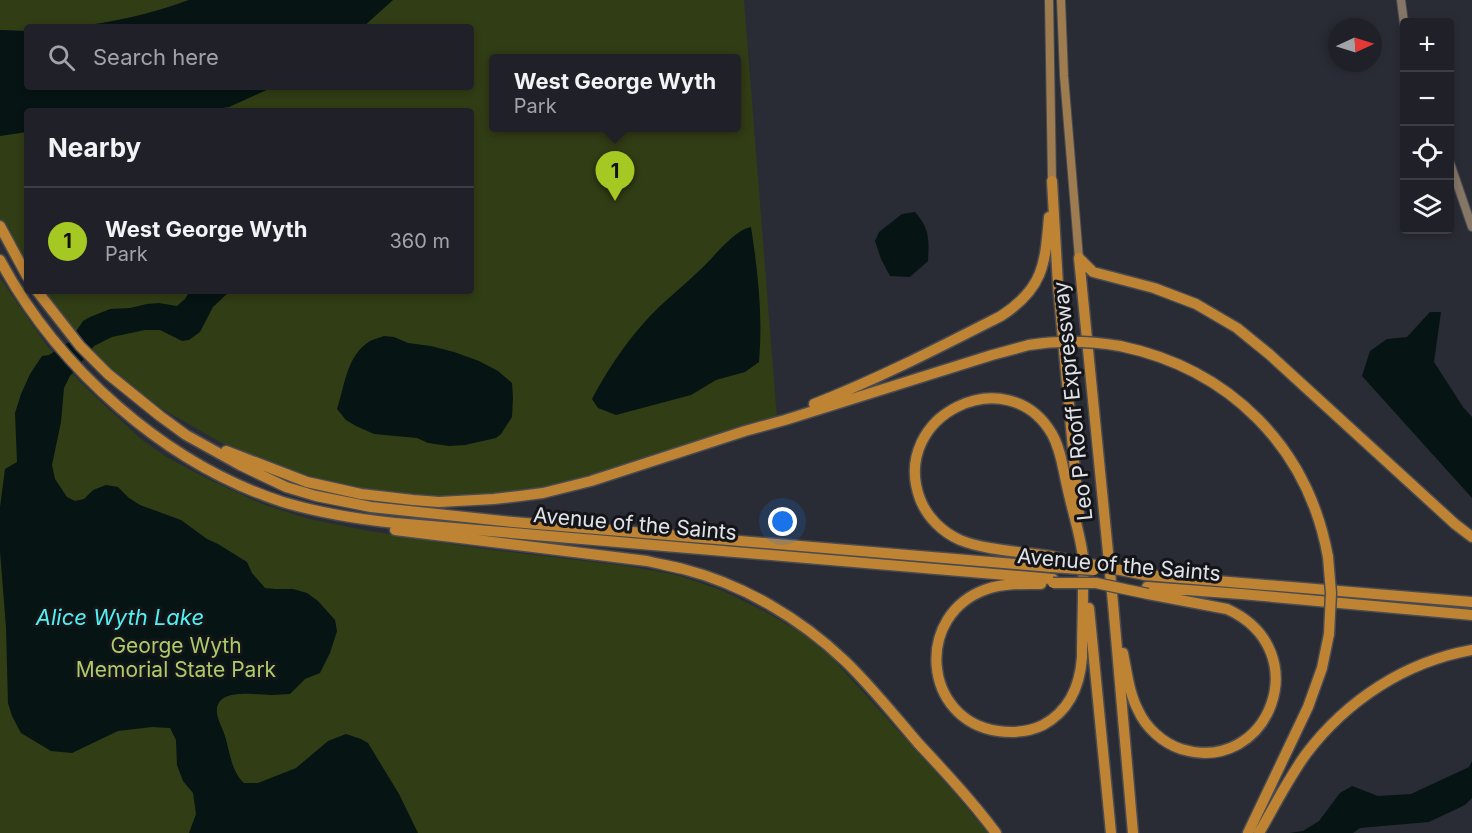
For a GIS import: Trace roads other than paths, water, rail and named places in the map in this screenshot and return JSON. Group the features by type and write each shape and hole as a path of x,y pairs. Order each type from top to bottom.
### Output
{"highway":[{"path":"745,431 851,389 1013,309 1033,288 1044,262 1052,181"},
{"name":"Leo P Rooff Expressway","path":"1052,181 1058,285 1111,828"},
{"path":"0,226 24,270"},
{"path":"1078,258 1093,272 1176,296 1237,328 1278,361 1472,537"},
{"name":"Leo P Rooff Expressway","path":"1078,258 1113,603 1133,833"},
{"name":"Avenue of the Saints","path":"0,260 9,277 46,330 96,387 146,429 189,458 237,483 282,501 319,511 395,523 1096,583 1147,590 1242,594 1472,615"},
{"name":"Avenue of the Saints","path":"39,294 80,346 108,374 186,435 286,487 343,502 370,507 513,522 1050,561 1145,574 1472,602"},
{"path":"186,435 316,484 388,498 438,502 476,500 520,496 565,487 1029,345 1072,341 1120,346 1140,350 1185,366 1227,392 1253,414 1279,443 1301,477 1310,496 1328,557 1331,600 1329,634 1318,683 1248,833"},
{"path":"1050,561 969,543 950,534 929,516 923,507 916,484 915,462 921,444 932,426 953,407 972,400 996,399 1017,403 1044,423 1057,444 1084,559 1081,672 1074,694 1054,718 1036,728 1005,732 977,725 953,707 941,685 936,662 937,643 941,630 960,604 985,590 1003,585 1053,581"},
{"path":"282,501 326,518 372,526 647,561 683,569 732,586 774,608 844,660 969,798 995,831"},
{"path":"1113,603 1134,701 1149,727 1168,743 1185,750 1203,753 1236,745 1261,724 1273,702 1276,669 1268,644 1252,624 1236,613 1147,590"},
{"path":"1259,833 1311,747 1348,709 1377,686 1421,664 1472,650"}],"main road":[{"name":"Leo P Rooff Expressway","path":"1049,0 1052,181"},
{"name":"Leo P Rooff Expressway","path":"1061,0 1064,76 1078,258"},
{"path":"1401,0 1403,18"},
{"path":"1454,177 1472,227"}],"water":[{"path":"189,0 393,0 366,24 96,24"},
{"path":"0,30 24,31 24,90 266,90 223,108 24,108 24,132 0,136"},
{"path":"915,212 924,224 928,235 928,261 910,277 890,276 875,241 879,232 902,214"},
{"path":"751,227 759,294 759,362 745,372 716,380 691,395 616,415 598,408 592,399 614,362 640,327 731,238"},
{"name":"Alice Wyth Lake","path":"188,294 227,294 213,307 200,332 189,340 182,341 160,330 145,330 112,337 94,346 70,376 64,388 61,422 52,465 55,479 67,497 75,501 84,499 93,490 106,485 118,487 140,505 181,520 207,539 247,562 252,573 265,588 293,589 307,593 318,601 335,620 337,631 320,673 305,679 290,694 238,694 222,699 218,705 217,713 234,767 244,783 258,783 296,768 328,741 346,734 361,739 368,743 399,794 418,833 189,833 196,814 193,793 183,781 177,765 176,740 170,728 152,727 118,731 72,753 51,751 21,733 12,716 8,703 0,507 5,469 17,462 15,413 21,394 42,356 49,355 69,342 83,321 110,309 159,303 177,306"},
{"path":"1430,312 1441,312 1434,362 1472,417 1472,498 1362,376 1370,351 1387,339 1407,337"},
{"path":"384,336 454,352 498,371 512,383 513,398 512,417 501,434 496,438 449,446 428,443 417,438 374,434 346,420 337,409 351,363 362,347"},
{"path":"1472,761 1472,798 1465,805 1429,822 1360,828 1353,833 1289,833 1303,831 1319,821 1340,793 1352,786 1378,796 1411,794 1469,767"}],"place":[{"name":"West George Wyth","path":"615,201"}],"park label":[{"name":"George Wyth Memorial State Park","path":"176,658"}]}
